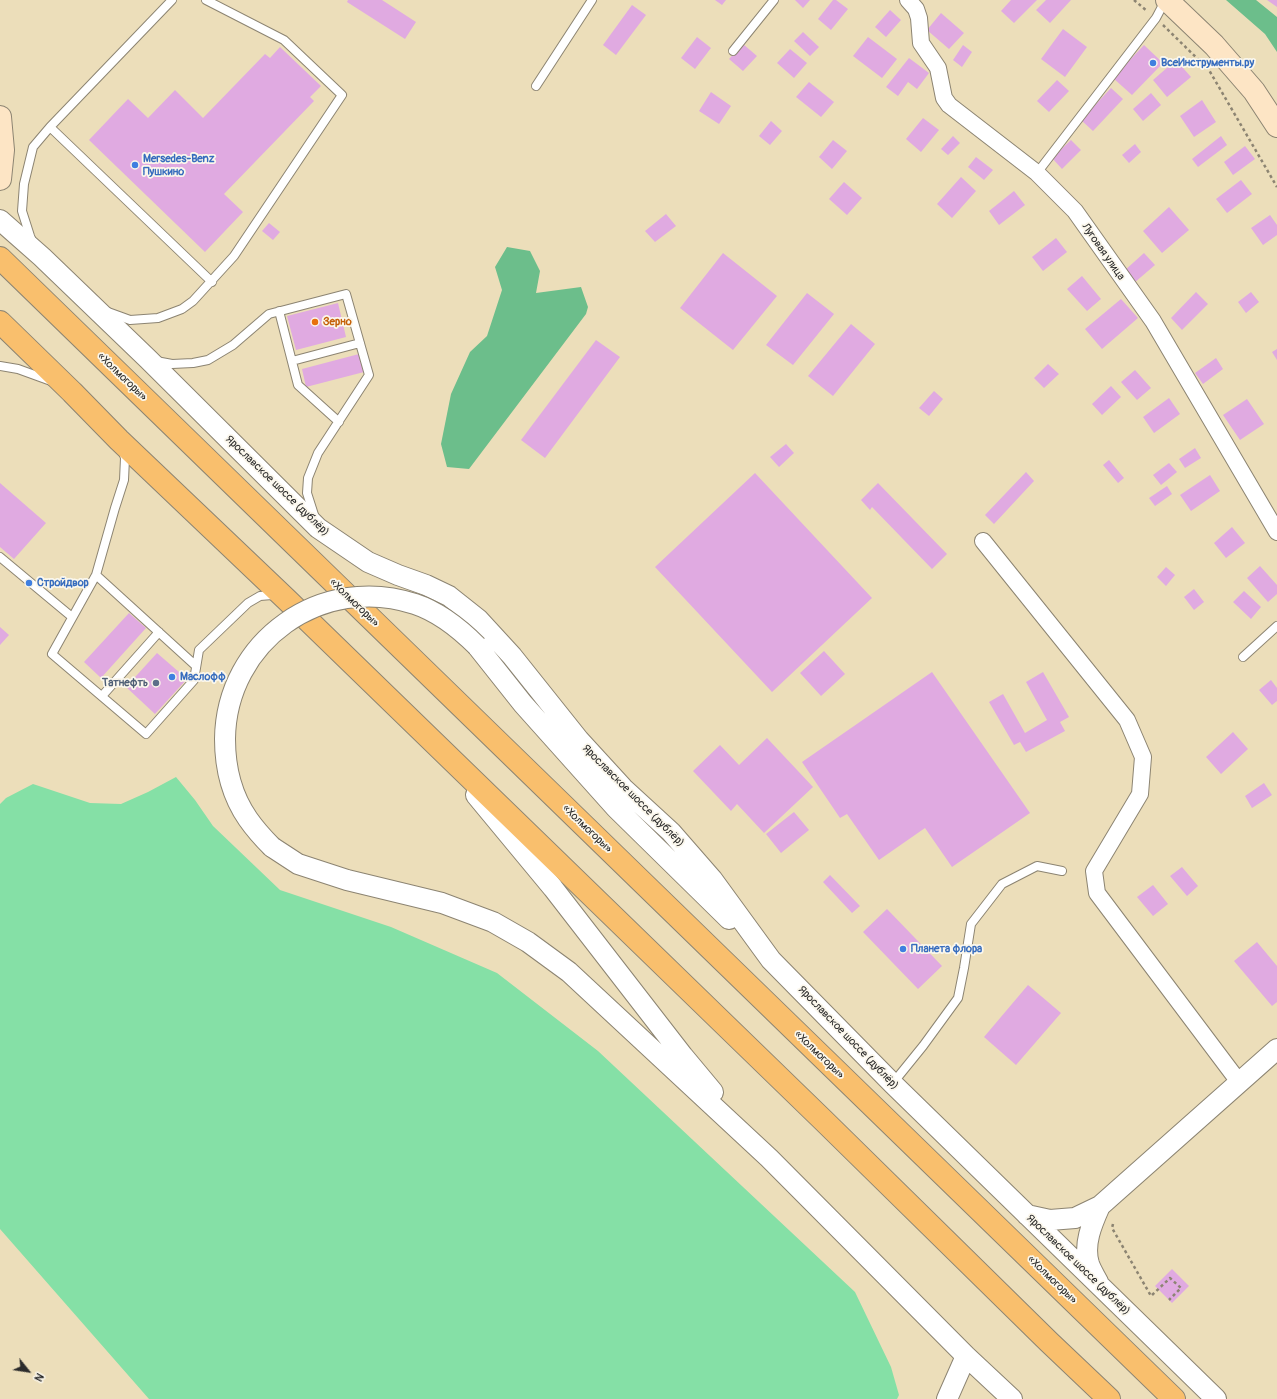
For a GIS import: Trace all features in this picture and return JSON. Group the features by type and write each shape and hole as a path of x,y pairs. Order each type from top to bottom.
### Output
{"highway":[{"name":"«Холмогоры»","path":"0,258 1174,1399"},
{"path":"0,322 119,440 286,599 1109,1399"}],"main road":[{"path":"1166,0 1214,45 1254,91 1277,126"},
{"path":"0,118 3,150 0,179"}],"street":[{"name":"Луговая улица","path":"908,0 916,9 919,18 921,43 938,68 944,98 949,105 1036,173 1074,211 1153,321 1277,532"},
{"name":"Ярославское шоссе (дублёр)","path":"0,220 42,257 148,359 318,528 368,562 426,585 449,596 478,619 512,656 579,740 623,788 671,832 712,879 771,960 892,1084 1100,1288 1216,1399"},
{"path":"983,541 1128,720 1143,757 1140,794 1094,871 1097,894 1239,1082"},
{"path":"771,960 616,808 523,704 477,646 449,621 433,612 404,601 379,597 348,598 323,603 306,610 270,635 250,659 240,675 233,692 225,729 227,766 238,802 251,823 272,847 298,864 347,880 442,903 493,922 528,942 569,972 769,1158 966,1356 1012,1399"},
{"path":"434,744 553,888 683,1056 769,1158"},
{"path":"1027,1215 1050,1220 1075,1218 1100,1206 1277,1049"},
{"path":"1100,1206 1091,1226 1087,1246 1089,1264 1100,1288"},
{"path":"947,1399 966,1356"}],"lane":[{"path":"42,257 30,236 22,211 24,184 33,147 50,127 172,0"},
{"path":"94,308 130,320 158,318 182,309 194,301 234,256 342,95 284,40 206,0"},
{"path":"536,86 592,0"},
{"path":"733,51 774,0"},
{"path":"1036,173 1156,18 1166,0"},
{"path":"50,127 212,282"},
{"path":"148,359 172,364 192,363 208,360 233,345 269,314 346,294 369,375 318,453 308,478 307,493 318,528"},
{"path":"279,311 298,385 338,422"},
{"path":"292,361 360,343"},
{"path":"0,366 18,369 46,379 72,392"},
{"path":"119,440 125,458 124,480 96,575 52,654 146,734 194,680 199,650 248,604 260,596 272,595 286,599"},
{"path":"0,557 72,617"},
{"path":"96,575 196,666"},
{"path":"1243,657 1277,626"},
{"path":"102,696 159,632"},
{"path":"892,1084 924,1046 958,998 971,924 1002,884 1037,866 1062,871"}],"path":[{"path":"1134,0 1156,18 1209,70 1277,187"},
{"path":"1113,1222 1112,1228 1151,1296 1170,1278 1180,1288 1169,1300"}],"green space":[{"path":"1226,0 1256,0 1277,17 1277,52 1265,34"},
{"path":"507,247 530,251 540,271 536,293 581,287 588,307 586,314 469,469 447,467 441,444 451,394 470,352 487,336 502,290 495,267"},
{"path":"176,777 195,800 213,826 280,890 391,927 497,973 598,1051 855,1292 891,1367 899,1395 897,1399 149,1399 0,1229 0,804 6,798 33,784 90,803 121,804"}],"building":[{"path":"348,0 382,0 416,22 405,39 347,2"},
{"path":"715,0 726,0 722,5"},
{"path":"795,0 810,0 803,8"},
{"path":"833,0 836,0 848,9 831,30 818,19"},
{"path":"1011,0 1037,0 1014,23 1001,11"},
{"path":"1046,0 1071,0 1050,23 1036,10"},
{"path":"1267,0 1277,0 1277,7"},
{"path":"632,5 646,15 616,55 603,45"},
{"path":"890,10 901,20 886,37 875,27"},
{"path":"941,13 964,33 949,49 927,30"},
{"path":"1063,29 1087,47 1065,77 1041,59"},
{"path":"803,32 819,47 810,56 794,41"},
{"path":"697,37 711,48 695,69 681,58"},
{"path":"868,37 897,59 882,78 853,56"},
{"path":"743,44 757,56 743,71 729,59"},
{"path":"963,45 972,52 962,67 953,60"},
{"path":"1144,45 1163,63 1132,95 1113,78"},
{"path":"280,47 321,86 310,97 314,101 224,194 243,212 205,252 89,140 128,99 148,118 175,90 203,118 265,54 270,58"},
{"path":"790,49 807,63 794,78 777,63"},
{"path":"909,58 929,73 917,89 908,82 898,96 886,87"},
{"path":"1176,60 1191,77 1167,97 1153,80"},
{"path":"1057,80 1069,91 1049,112 1037,101"},
{"path":"809,82 834,102 821,117 796,97"},
{"path":"1111,88 1123,99 1093,131 1081,120"},
{"path":"711,92 731,106 719,124 699,111"},
{"path":"1151,93 1161,105 1143,121 1133,109"},
{"path":"1202,100 1216,122 1194,137 1180,116"},
{"path":"923,118 939,130 921,152 906,139"},
{"path":"771,121 782,131 770,145 759,136"},
{"path":"953,136 960,143 948,155 941,149"},
{"path":"1221,136 1227,145 1198,167 1192,159"},
{"path":"833,140 847,151 832,169 819,157"},
{"path":"1071,140 1081,150 1062,169 1052,158"},
{"path":"1135,144 1141,152 1129,163 1122,155"},
{"path":"1245,146 1255,159 1233,175 1224,162"},
{"path":"976,157 993,170 984,180 968,167"},
{"path":"961,177 976,191 952,218 937,204"},
{"path":"1241,180 1252,194 1227,213 1216,199"},
{"path":"844,182 862,198 847,215 829,199"},
{"path":"1014,191 1025,205 999,225 989,211"},
{"path":"1169,207 1189,230 1162,253 1143,231"},
{"path":"666,214 676,226 655,242 645,231"},
{"path":"1270,215 1277,225 1277,235 1263,245 1251,228"},
{"path":"269,223 280,232 273,240 262,231"},
{"path":"1056,238 1067,252 1043,271 1032,257"},
{"path":"723,253 777,296 733,350 680,308"},
{"path":"1144,253 1155,265 1134,283 1124,271"},
{"path":"1082,276 1101,299 1087,311 1067,289"},
{"path":"1196,292 1208,304 1182,330 1171,318"},
{"path":"1251,292 1259,302 1246,313 1238,302"},
{"path":"807,293 834,314 793,365 766,345"},
{"path":"1121,299 1138,318 1102,349 1085,329"},
{"path":"338,303 346,337 296,350 287,316"},
{"path":"851,324 875,344 833,396 808,376"},
{"path":"596,340 620,357 545,458 521,440"},
{"path":"1277,349 1277,360 1272,352"},
{"path":"359,354 364,372 306,387 302,369"},
{"path":"1216,358 1223,369 1203,384 1195,373"},
{"path":"1048,364 1059,374 1044,388 1034,378"},
{"path":"1135,370 1151,388 1137,400 1121,382"},
{"path":"1111,386 1121,397 1102,415 1092,404"},
{"path":"934,391 943,399 929,416 919,408"},
{"path":"1169,398 1180,414 1154,433 1143,417"},
{"path":"1247,399 1264,424 1240,440 1223,415"},
{"path":"786,444 794,453 779,467 770,457"},
{"path":"1195,448 1201,458 1185,468 1179,459"},
{"path":"1109,460 1124,478 1118,483 1103,465"},
{"path":"1169,463 1177,472 1161,485 1153,475"},
{"path":"1026,472 1034,481 994,524 985,515"},
{"path":"755,473 872,598 772,692 655,567"},
{"path":"1210,475 1220,491 1191,511 1180,495"},
{"path":"0,483 46,523 14,559 0,547"},
{"path":"878,483 947,554 932,569 872,507 870,510 861,500"},
{"path":"1167,486 1172,494 1155,506 1149,498"},
{"path":"1232,527 1245,543 1226,558 1214,543"},
{"path":"1260,566 1277,585 1277,594 1268,602 1247,578"},
{"path":"1166,567 1175,575 1166,586 1157,577"},
{"path":"1194,589 1204,602 1194,610 1184,597"},
{"path":"1244,591 1261,607 1251,619 1233,602"},
{"path":"129,613 146,628 101,678 84,662"},
{"path":"0,627 9,635 0,645"},
{"path":"824,651 845,674 821,696 800,673"},
{"name":"Татнефть","path":"157,653 187,679 155,714 126,687"},
{"path":"932,672 1030,813 952,867 925,828 879,860 847,814 840,818 802,762"},
{"path":"1043,672 1069,717 1060,722 1065,731 1026,752 1020,742 1014,745 989,702 1003,694 1025,733 1047,720 1026,682"},
{"path":"1271,680 1277,688 1277,701 1272,705 1259,690"},
{"path":"1233,732 1248,749 1221,774 1206,757"},
{"path":"767,738 813,787 764,833 737,804 731,811 693,771 720,745 739,765"},
{"path":"1264,783 1272,795 1252,808 1245,796"},
{"path":"794,812 809,830 781,853 766,834"},
{"path":"1182,867 1198,886 1187,896 1170,876"},
{"path":"830,875 860,906 852,913 823,882"},
{"path":"1153,885 1168,904 1153,916 1137,897"},
{"name":"Планета флора","path":"887,909 942,966 918,989 863,932"},
{"path":"1257,942 1277,966 1277,1002 1272,1006 1234,961"},
{"path":"1028,985 1061,1013 1016,1065 984,1037"},
{"path":"1172,1269 1189,1286 1172,1303 1155,1286"}],"place":[{"name":"ВсеИнструменты.ру","path":"1153,63"},
{"name":"Mersedes-Benz Пушкино","path":"135,165"},
{"name":"Зерно","path":"315,322"},
{"name":"Стройдвор","path":"29,583"},
{"name":"Маслофф","path":"172,677"},
{"name":"Татнефть","path":"156,683"},
{"name":"Планета флора","path":"903,949"}]}
